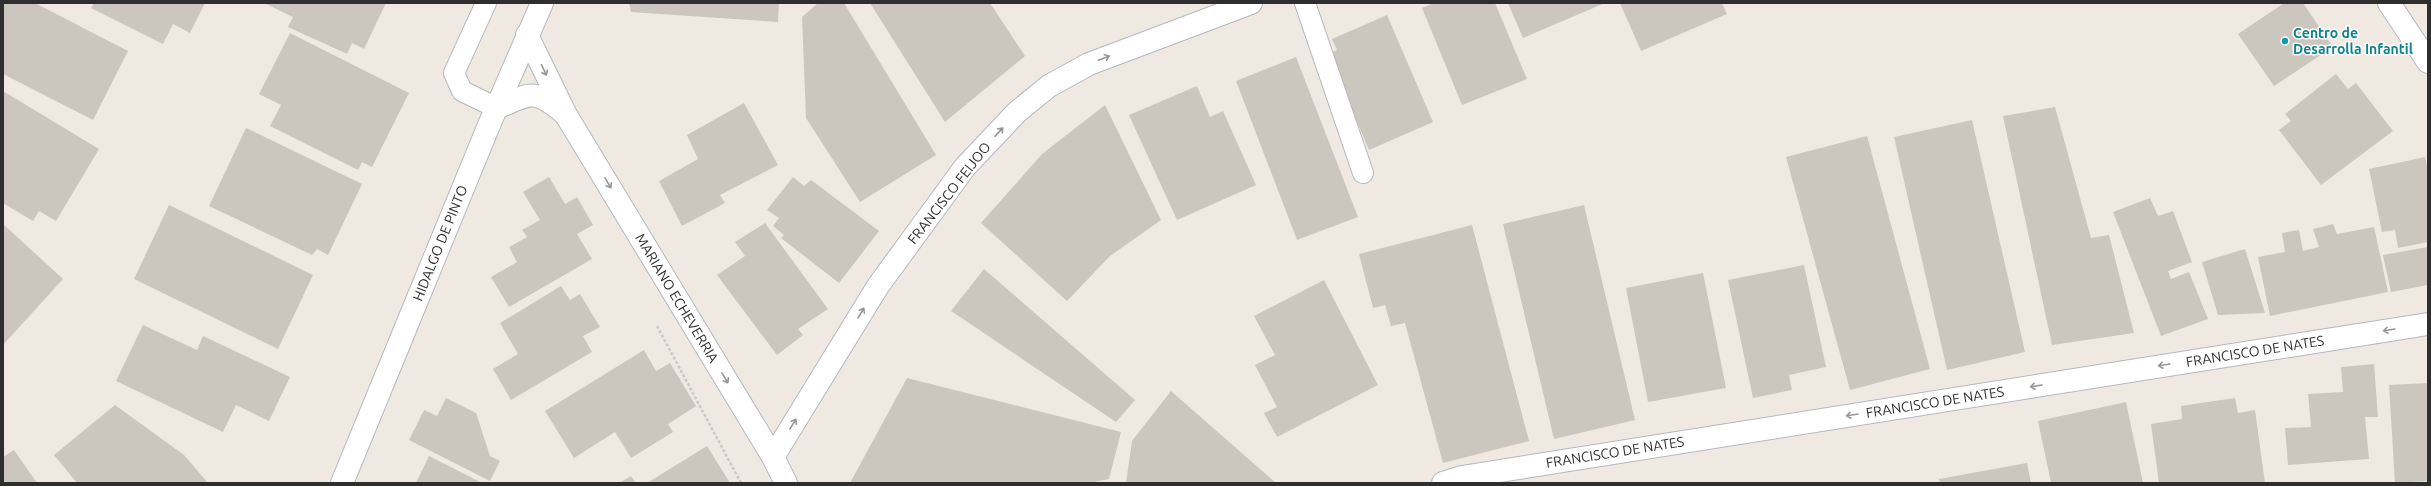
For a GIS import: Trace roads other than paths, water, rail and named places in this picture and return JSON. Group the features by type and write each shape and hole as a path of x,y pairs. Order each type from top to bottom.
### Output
{"street":[{"name":"HIDALGO DE PINTO","path":"342,483 527,35 542,3"},
{"name":"FRANCISCO FEIJOO","path":"773,457 878,286 966,168 1017,112 1049,86 1089,64 1251,3"},
{"path":"2389,3 2428,62"},
{"name":"MARIANO ECHEVERRIA","path":"527,35 566,115 773,457 786,483"},
{"name":"MARIANO ECHEVERRIA","path":"497,108 532,95 545,97 566,115"},
{"name":"FRANCISCO DE NATES","path":"1443,483 1470,475 2428,324"}],"lane":[{"path":"486,3 454,73 462,91 497,108"},
{"path":"1305,3 1363,173"}],"place":[{"name":"Centro de Desarrolla Infantil","path":"2285,41"}]}
